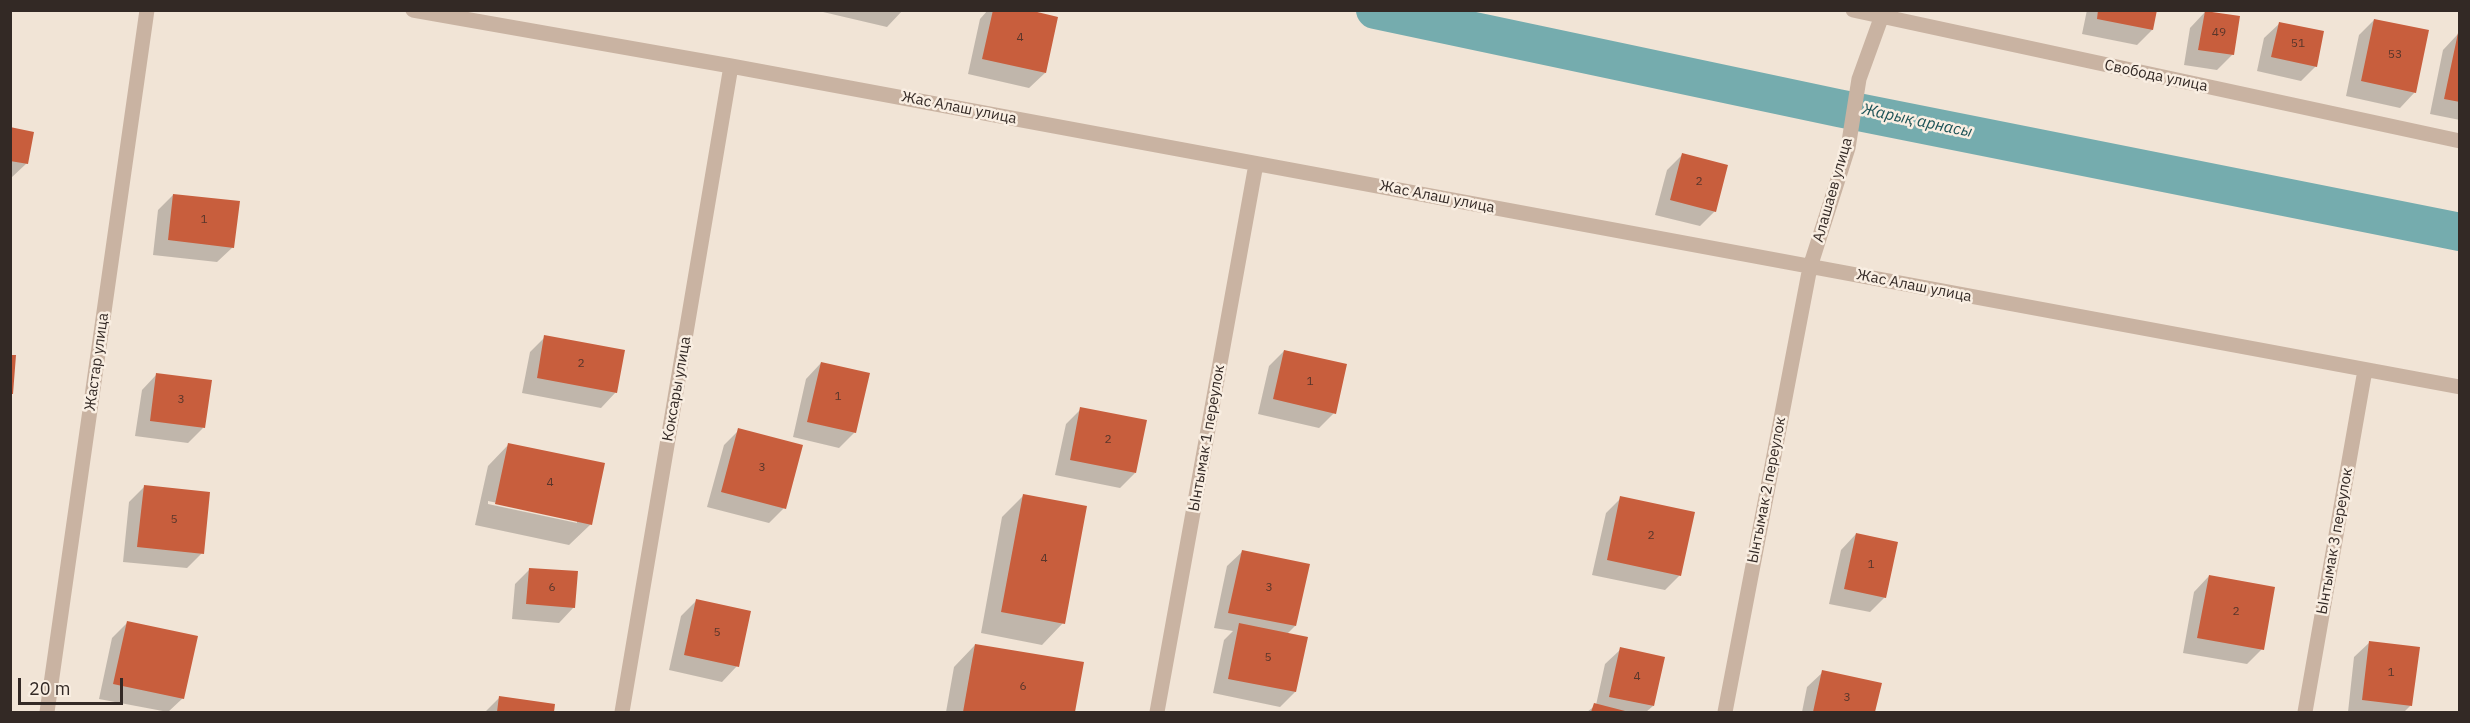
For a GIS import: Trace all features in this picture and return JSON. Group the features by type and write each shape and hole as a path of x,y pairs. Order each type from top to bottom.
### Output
{"street":[{"name":"Жастар улица","path":"47,712 147,10"},
{"name":"Жас Алаш улица","path":"413,10 731,66 2460,387"},
{"name":"Свобода улица","path":"1853,10 1883,14 2460,141"},
{"name":"Алашаев улица","path":"1810,267 1848,148 1859,80 1883,14"},
{"name":"Коксары улица","path":"622,712 731,66"},
{"name":"Ынтымак 1 переулок","path":"1157,712 1256,164"},
{"name":"Ынтымак 2 переулок","path":"1725,712 1810,267"},
{"name":"Ынтымак 3 переулок","path":"2305,712 2365,370"}],"building":[{"path":"993,10 1029,10 1058,17 1046,73 982,59"},
{"path":"2098,10 2157,10 2153,30 2097,19"},
{"path":"2205,11 2240,16 2234,55 2198,50"},
{"path":"2374,19 2429,30 2416,93 2361,81"},
{"path":"2279,22 2324,31 2317,67 2271,57"},
{"path":"2458,33 2460,33 2460,102 2444,99"},
{"path":"10,127 34,132 28,164 10,161"},
{"path":"1682,153 1728,165 1716,212 1670,200"},
{"path":"173,194 240,201 234,248 168,240"},
{"path":"544,335 625,350 617,393 537,378"},
{"path":"1284,350 1347,364 1336,414 1273,399"},
{"path":"10,355 16,355 13,394 10,394"},
{"path":"821,362 870,373 856,433 807,422"},
{"path":"156,373 212,380 205,428 150,421"},
{"path":"1080,407 1147,420 1136,473 1070,460"},
{"path":"738,428 803,445 786,509 721,492"},
{"path":"508,443 605,463 592,525 495,504"},
{"path":"144,485 210,492 204,554 137,547"},
{"path":"1023,494 1087,506 1065,624 1001,612"},
{"path":"1620,496 1695,512 1681,576 1607,560"},
{"path":"1856,533 1898,542 1886,598 1844,589"},
{"path":"1242,550 1310,564 1296,626 1228,613"},
{"path":"529,568 578,571 575,608 526,604"},
{"path":"2209,575 2275,587 2264,650 2197,638"},
{"path":"696,599 751,611 739,667 684,655"},
{"path":"127,621 198,636 184,699 113,684"},
{"path":"1239,623 1308,637 1296,692 1228,679"},
{"path":"2369,641 2420,647 2412,706 2362,700"},
{"path":"975,644 1084,662 1075,712 963,712"},
{"path":"1620,647 1665,657 1654,706 1609,697"},
{"path":"1822,670 1882,683 1875,712 1813,712"},
{"path":"499,696 555,704 554,712 497,712"},
{"path":"1594,703 1629,712 1591,712"}],"waterway":[{"name":"Жарық арнасы","path":"1375,10 1838,108 2460,232"}]}
